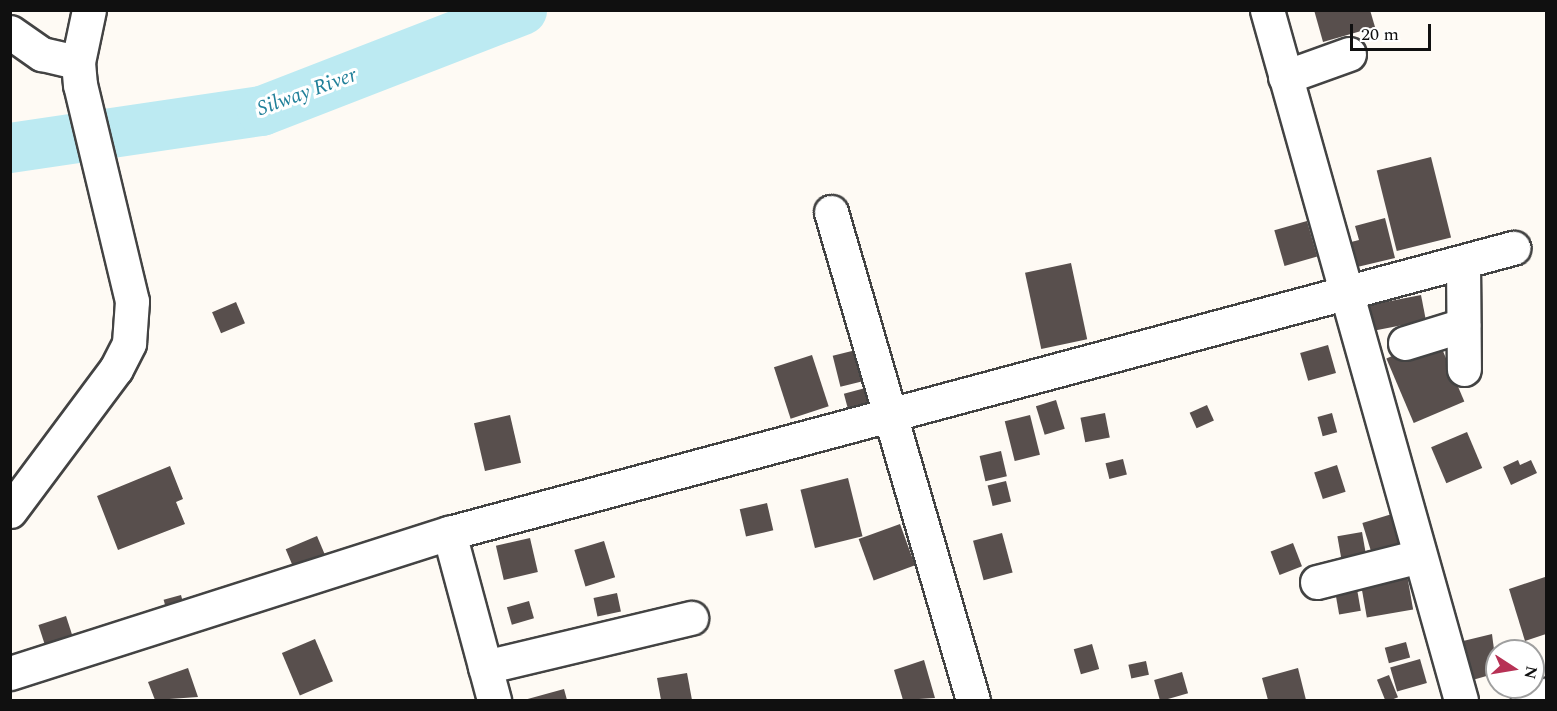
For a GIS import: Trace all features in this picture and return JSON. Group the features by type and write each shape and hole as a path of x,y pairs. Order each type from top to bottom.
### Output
{"street":[{"path":"12,505 117,369 129,343 132,301 79,73 89,10"},
{"path":"1267,10 1461,700"},
{"path":"10,32 42,54 79,73"},
{"path":"1284,77 1349,54"},
{"path":"831,212 894,416 973,700"},
{"path":"10,673 449,533 894,416 1513,248"},
{"path":"1463,262 1464,369"},
{"path":"1405,343 1463,325"},
{"path":"449,533 494,700"},
{"path":"1317,582 1420,556"},
{"path":"485,667 691,618"},
{"path":"1528,700 1546,695"}],"building":[{"path":"1314,10 1370,10 1375,27 1323,42"},
{"path":"1431,157 1451,238 1397,251 1377,171"},
{"path":"1385,218 1395,258 1353,268 1347,243 1359,240 1355,226"},
{"path":"1307,221 1317,257 1285,266 1274,230"},
{"path":"1071,263 1087,339 1041,349 1025,273"},
{"path":"1421,295 1426,321 1371,331 1366,306"},
{"path":"236,302 245,323 221,333 212,312"},
{"path":"1437,337 1464,401 1414,423 1386,358"},
{"path":"1328,345 1336,373 1308,381 1300,353"},
{"path":"856,350 864,381 840,387 833,356"},
{"path":"812,355 829,406 791,419 774,367"},
{"path":"869,387 875,409 850,416 844,394"},
{"path":"1056,400 1065,429 1045,435 1036,406"},
{"path":"1207,405 1214,421 1197,428 1190,413"},
{"path":"1105,413 1110,438 1085,442 1080,418"},
{"path":"1332,413 1337,432 1323,436 1318,417"},
{"path":"510,415 521,463 485,471 474,423"},
{"path":"1030,415 1040,455 1015,461 1005,421"},
{"path":"1467,432 1482,468 1446,483 1431,447"},
{"path":"1001,451 1007,476 985,481 980,456"},
{"path":"1123,459 1127,475 1109,479 1106,463"},
{"path":"1518,460 1520,465 1531,460 1537,473 1511,485 1503,467"},
{"path":"1337,465 1346,492 1323,499 1314,472"},
{"path":"170,466 183,499 176,502 185,524 118,550 97,496"},
{"path":"848,478 863,536 815,548 800,490"},
{"path":"1006,481 1011,501 993,506 988,486"},
{"path":"767,503 773,530 746,537 740,509"},
{"path":"1392,514 1402,547 1372,556 1362,523"},
{"path":"900,524 915,565 874,580 859,539"},
{"path":"1362,532 1366,555 1341,559 1337,536"},
{"path":"1002,533 1013,573 984,580 973,541"},
{"path":"317,536 326,557 295,570 286,549"},
{"path":"530,538 538,572 504,580 496,546"},
{"path":"604,541 615,577 585,586 574,550"},
{"path":"1293,543 1302,566 1280,575 1271,552"},
{"path":"1406,569 1413,609 1367,618 1360,577"},
{"path":"1545,577 1546,634 1524,639 1509,589"},
{"path":"1357,589 1361,611 1339,614 1335,593"},
{"path":"617,593 621,612 597,617 594,598"},
{"path":"181,595 185,610 168,615 164,600"},
{"path":"529,601 534,618 512,625 507,607"},
{"path":"66,616 74,640 46,649 38,625"},
{"path":"1492,634 1493,639 1485,639 1485,676 1469,681 1459,642"},
{"path":"315,639 333,681 300,695 282,653"},
{"path":"1406,642 1410,657 1389,663 1385,648"},
{"path":"1092,644 1099,669 1081,674 1074,649"},
{"path":"1420,659 1427,683 1397,692 1390,668"},
{"path":"924,660 935,698 903,700 894,670"},
{"path":"1146,661 1149,675 1131,678 1128,665"},
{"path":"188,668 198,697 155,700 148,682"},
{"path":"1298,668 1306,700 1268,700 1262,678"},
{"path":"1182,672 1188,693 1160,700 1154,680"},
{"path":"687,673 692,700 661,700 657,678"},
{"path":"1389,675 1398,697 1385,700 1377,680"},
{"path":"564,689 567,700 524,700"}],"waterway":[{"name":"Silway River","path":"10,148 262,111 522,10"}]}
